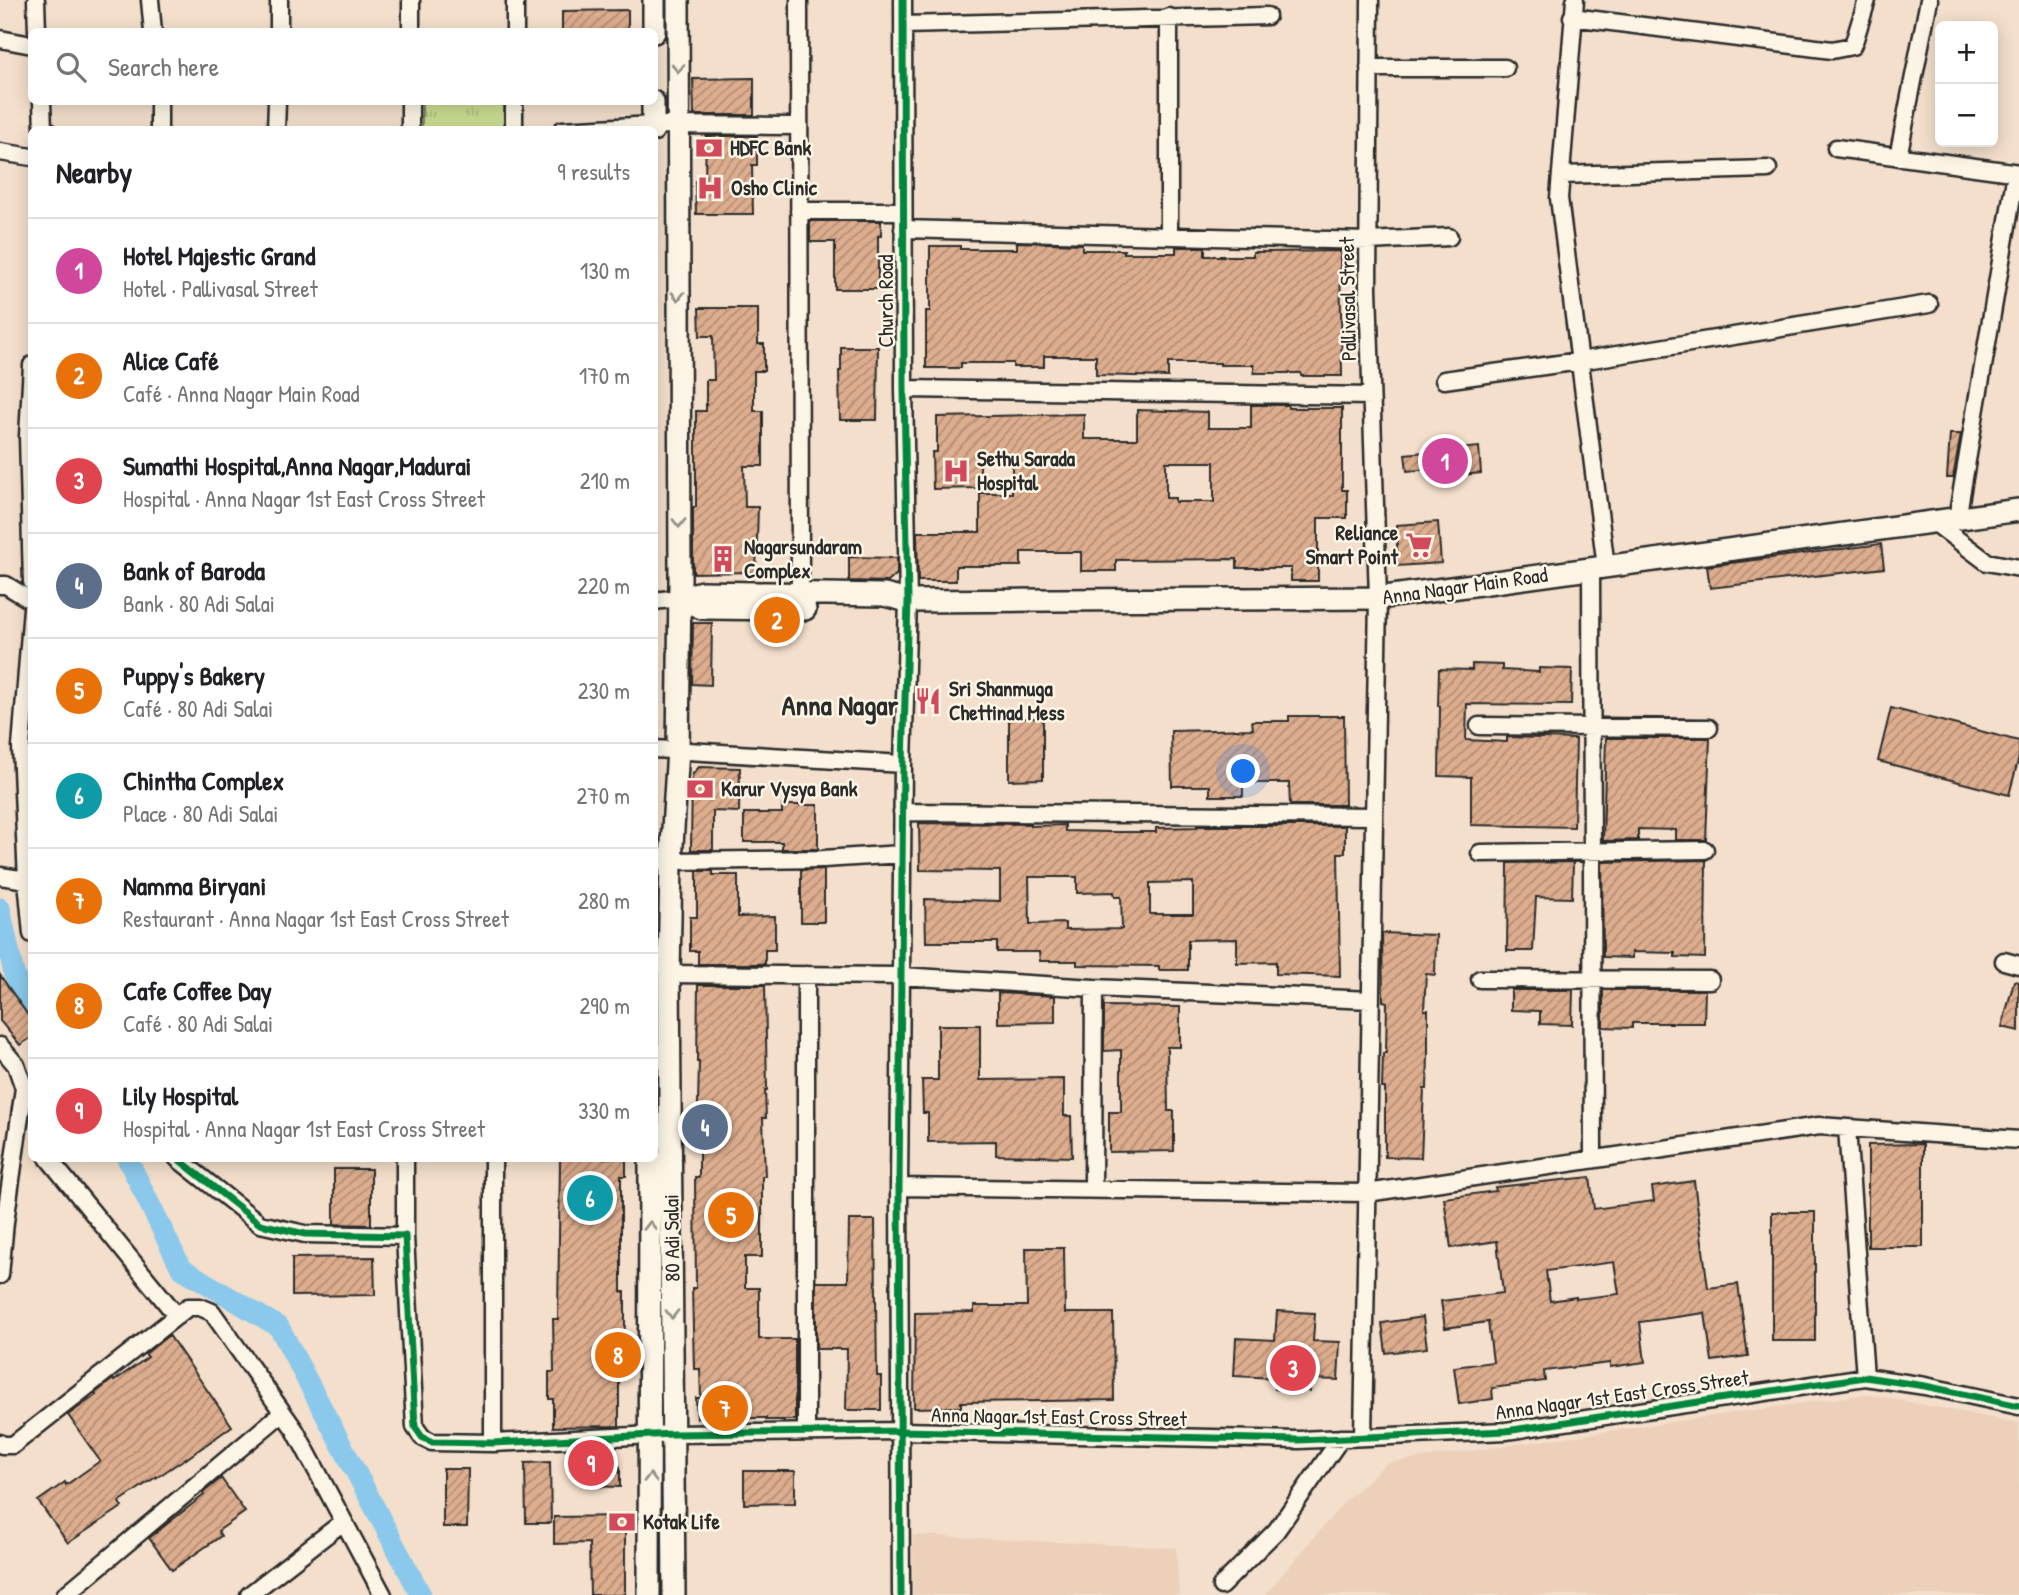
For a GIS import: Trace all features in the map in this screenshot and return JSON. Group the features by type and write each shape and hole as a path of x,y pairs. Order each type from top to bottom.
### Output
{"main road":[{"path":"654,0 654,28"},
{"name":"80 Adi Salai","path":"674,1595 669,974 663,862 678,749 678,0"},
{"path":"653,105 653,126"},
{"name":"Anna Nagar Main Road","path":"679,598 702,592 884,595 908,601 1378,598 2019,510"},
{"name":"Anna Nagar Main Road","path":"679,598 702,608 883,610 908,601"},
{"name":"80 Adi Salai","path":"649,1595 650,1162"}],"street":[{"path":"36,0 37,28"},
{"path":"150,0 153,28"},
{"path":"279,0 279,28"},
{"path":"411,0 411,28"},
{"path":"515,0 515,28"},
{"path":"799,0 800,594"},
{"name":"Church Road","path":"901,1595 899,1186 902,764 908,601 904,389 903,0"},
{"name":"Pallivasal Street","path":"1363,1437 1378,598 1368,241 1370,0"},
{"path":"1575,0 1559,198 1580,361 1599,568 1591,727 1593,1160"},
{"path":"1572,18 1832,50 1852,46 1867,0"},
{"path":"1898,156 1929,0"},
{"path":"903,24 1267,16"},
{"path":"1169,18 1169,236"},
{"path":"0,39 28,45"},
{"path":"1369,68 1505,68"},
{"path":"42,105 43,126"},
{"path":"159,105 159,126"},
{"path":"276,126 277,105"},
{"path":"410,105 410,126"},
{"path":"514,105 514,126"},
{"path":"658,127 799,126"},
{"path":"1836,148 2017,173 1957,519"},
{"path":"0,152 28,156"},
{"path":"1560,175 1768,169"},
{"path":"799,211 903,211"},
{"path":"903,229 1368,241 1449,237"},
{"path":"1444,380 1580,361 1929,304"},
{"path":"904,389 1371,396"},
{"path":"1934,522 1987,562 2019,568"},
{"path":"3,585 28,599"},
{"path":"658,601 679,598"},
{"path":"28,719 18,878 28,918"},
{"path":"1479,726 1709,728"},
{"path":"658,749 902,764"},
{"path":"902,812 1374,816"},
{"path":"1480,853 1705,850"},
{"path":"663,862 823,859 902,854"},
{"path":"669,974 901,976 1094,988 1371,1000"},
{"path":"806,975 806,1432"},
{"path":"1480,979 1710,980"},
{"path":"1093,1189 1094,988"},
{"path":"0,1046 16,1065 24,1088 0,1275"},
{"path":"20,1124 28,1133"},
{"path":"899,1186 1367,1193 1819,1126 2019,1140"},
{"path":"1847,1128 1865,1377"},
{"path":"51,1162 177,1316"},
{"path":"182,1162 260,1224 305,1234 405,1236"},
{"name":"Anna Nagar 1st East Cross Street","path":"405,1162 405,1236 415,1427 422,1437 432,1442 493,1443 673,1434 902,1431 1299,1440 1506,1431 1865,1377 1925,1386 2019,1406"},
{"path":"493,1443 494,1162"},
{"path":"0,1443 13,1445 188,1307 200,1307 212,1312 295,1430 383,1595"},
{"path":"65,1595 282,1413"},
{"path":"1220,1586 1276,1531 1341,1438"},
{"path":"249,1595 343,1522"}],"shaded area":[{"path":"1867,1394 2019,1423 2019,1595 1265,1595 1345,1501 1387,1463"},
{"path":"913,1535 1176,1548 1179,1595 913,1595"}],"green space":[{"path":"422,105 504,105 504,126 422,126"}],"building":[{"path":"628,10 628,28 562,28 562,11"},
{"path":"754,78 754,115 694,115 693,79"},
{"path":"706,136 757,138 757,165 752,165 753,214 696,214 695,181 705,181"},
{"path":"810,221 881,221 881,236 878,236 878,289 835,289 835,242 810,242"},
{"path":"1017,242 1082,244 1082,250 1124,250 1124,253 1176,253 1176,247 1205,247 1205,256 1253,256 1253,252 1340,251 1342,376 1254,373 1254,365 1220,363 1168,363 1168,377 1096,375 1096,356 1044,356 1044,367 1013,367 1013,363 961,363 961,368 926,368 926,311 930,311 930,246 1017,249"},
{"path":"699,308 758,308 758,344 764,344 764,371 754,371 754,411 763,411 763,466 744,466 745,507 758,507 756,572 693,573 696,411 706,411 706,380 714,380 713,336 700,336"},
{"path":"841,347 878,347 877,420 840,420"},
{"path":"1251,405 1342,408 1342,490 1347,490 1347,518 1318,518 1318,581 1291,581 1291,568 1237,568 1237,559 1116,560 1116,571 1081,571 1081,552 1021,552 1021,566 956,566 956,581 918,581 917,532 980,532 980,493 1012,493 1012,460 980,460 980,488 933,489 932,452 937,452 937,417 1084,414 1084,439 1137,439 1137,410 1208,412 1208,428 1251,428","holes":["1166,462 1214,462 1214,502 1175,502 1175,498 1166,498"]},
{"path":"1950,434 1961,434 1953,478 1947,478"},
{"path":"1479,447 1481,473 1431,478 1431,469 1407,471 1405,454"},
{"path":"1438,522 1441,563 1397,566 1397,525"},
{"path":"1881,544 1884,568 1710,588 1707,566"},
{"path":"849,557 897,558 897,574 888,582 849,581"},
{"path":"693,623 712,623 711,685 692,684"},
{"path":"1472,664 1502,665 1502,670 1539,672 1539,668 1572,669 1571,705 1467,704 1466,740 1507,742 1507,737 1576,739 1574,827 1471,825 1471,777 1439,776 1439,669 1472,670"},
{"path":"1891,708 2019,741 2019,757 2009,795 1878,761"},
{"path":"1289,716 1344,716 1345,805 1290,805 1289,783 1243,783 1243,796 1210,796 1210,786 1172,786 1171,731 1253,729 1252,721 1289,721"},
{"path":"1009,718 1043,718 1043,779 1009,780"},
{"path":"1606,738 1710,738 1706,840 1676,840 1676,830 1638,829 1638,840 1603,841"},
{"path":"699,767 740,768 739,812 713,811 713,850 691,850 692,775"},
{"path":"782,805 818,805 818,849 782,849 782,842 744,842 744,813 782,813"},
{"path":"919,823 1065,825 1065,831 1109,832 1156,832 1156,828 1197,826 1345,826 1345,853 1338,853 1340,976 1276,974 1276,962 1237,963 1237,939 1188,940 1188,970 1159,970 1159,966 1077,965 1077,961 1040,961 1039,952 997,952 997,942 926,942 925,899 1000,901 1000,871 920,870","holes":["1029,877 1077,877 1077,893 1114,892 1115,897 1121,897 1122,929 1065,930 1065,923 1030,924","1193,882 1193,914 1150,914 1150,883"]},
{"path":"1706,860 1705,958 1675,957 1675,953 1632,952 1632,958 1603,957 1602,862"},
{"path":"1573,862 1572,898 1536,897 1533,951 1507,951 1508,863"},
{"path":"824,869 824,922 801,922 801,870"},
{"path":"697,871 713,871 713,875 738,875 738,917 775,916 775,950 765,950 765,964 698,964 698,951 690,951 690,917 697,917"},
{"path":"1382,933 1436,935 1435,975 1426,974 1424,1010 1428,1010 1428,1054 1421,1158 1385,1157 1385,1088 1382,1088 1387,1002 1383,1001"},
{"path":"0,975 28,1015 28,1040 20,1045 0,1021"},
{"path":"2014,981 2019,982 2019,1031 2002,1027"},
{"path":"698,985 765,985 767,1090 766,1118 763,1118 765,1176 762,1176 762,1257 745,1257 745,1288 759,1288 759,1339 795,1339 795,1420 697,1418 696,1398 701,1398 700,1369 694,1369 692,1288 696,1288 695,1177 699,1177"},
{"path":"1511,990 1573,990 1572,1025 1540,1024 1540,1011 1511,1010"},
{"path":"1603,990 1705,990 1704,1023 1632,1023 1632,1028 1603,1027"},
{"path":"998,993 1055,996 1055,1022 998,1023"},
{"path":"1104,1006 1180,1007 1180,1047 1167,1047 1168,1111 1174,1111 1174,1151 1109,1152 1109,1112 1121,1112 1121,1050 1104,1051"},
{"path":"938,1025 980,1025 980,1080 1064,1079 1064,1116 1071,1116 1072,1157 996,1155 996,1141 928,1142 928,1113 923,1113 922,1080 938,1080"},
{"path":"1923,1144 1923,1247 1868,1247 1868,1145"},
{"path":"560,1162 626,1162 626,1176 621,1176 621,1292 625,1292 625,1323 622,1371 619,1371 619,1426 553,1427 549,1372 554,1372 553,1319 558,1319"},
{"path":"334,1169 371,1169 371,1225 334,1224"},
{"path":"1590,1177 1594,1209 1654,1201 1652,1187 1694,1181 1708,1288 1738,1284 1748,1356 1712,1361 1705,1313 1640,1322 1645,1362 1610,1367 1610,1363 1544,1371 1545,1381 1492,1388 1493,1399 1459,1404 1454,1367 1493,1362 1488,1322 1445,1328 1441,1301 1503,1293 1497,1241 1451,1248 1444,1198 1496,1191 1495,1187","holes":["1614,1262 1619,1294 1550,1301 1546,1271"]},
{"path":"1772,1212 1815,1212 1815,1341 1772,1341"},
{"path":"849,1220 875,1220 877,1376 881,1376 881,1410 846,1410 847,1349 816,1349 816,1282 848,1282"},
{"path":"1026,1248 1064,1248 1065,1313 1113,1313 1114,1400 961,1402 961,1407 914,1408 915,1313 974,1312 974,1306 1027,1306"},
{"path":"374,1257 375,1295 292,1296 292,1258"},
{"path":"1277,1311 1315,1313 1313,1341 1340,1342 1338,1380 1311,1379 1310,1391 1275,1389 1276,1378 1234,1376 1236,1338 1275,1340"},
{"path":"1423,1317 1427,1348 1386,1353 1382,1323"},
{"path":"169,1335 232,1426 119,1502 122,1507 68,1543 38,1501 100,1461 68,1415 113,1379 114,1381 148,1357 145,1354"},
{"path":"587,1459 613,1459 620,1467 620,1487 587,1486"},
{"path":"550,1462 551,1523 526,1523 525,1463"},
{"path":"443,1469 468,1469 467,1527 443,1527"},
{"path":"744,1471 795,1471 795,1503 744,1504"},
{"path":"221,1478 245,1512 218,1531 221,1536 172,1570 149,1538 204,1495 203,1493"},
{"path":"625,1516 625,1595 590,1595 589,1543 554,1544 554,1517"}],"waterway":[{"path":"0,908 14,974 28,1001"},
{"path":"129,1162 181,1268 279,1327 421,1595"}],"cycle path":[{"path":"901,1595 899,1187 903,764 908,601 904,389 903,0"},
{"path":"182,1162 260,1224 305,1234 405,1236 415,1427 422,1437 432,1442 493,1443 673,1434 902,1431 1299,1440 1506,1431 1865,1377 1925,1386 2019,1406"}],"place":[{"name":"HDFC Bank","path":"709,148"},
{"name":"Osho Clinic","path":"710,188"},
{"name":"Hotel Majestic Grand","path":"1445,461"},
{"name":"Sethu Sarada Hospital","path":"956,471"},
{"name":"Reliance Smart Point","path":"1419,545"},
{"name":"Nagarsundaram Complex","path":"723,559"},
{"name":"Alice Café","path":"777,620"},
{"name":"Sri Shanmuga Chettinad Mess","path":"928,701"},
{"name":"Karur Vysya Bank","path":"700,789"},
{"name":"Bank of Baroda","path":"705,1127"},
{"name":"Chintha Complex","path":"590,1198"},
{"name":"Puppy's Bakery","path":"731,1215"},
{"name":"Cafe Coffee Day","path":"618,1355"},
{"name":"Sumathi Hospital,Anna Nagar,Madurai","path":"1293,1368"},
{"name":"Namma Biryani","path":"725,1408"},
{"name":"Lily Hospital","path":"591,1463"},
{"name":"Kotak Life","path":"622,1522"}],"district":[{"name":"Anna Nagar","path":"840,705"}]}
